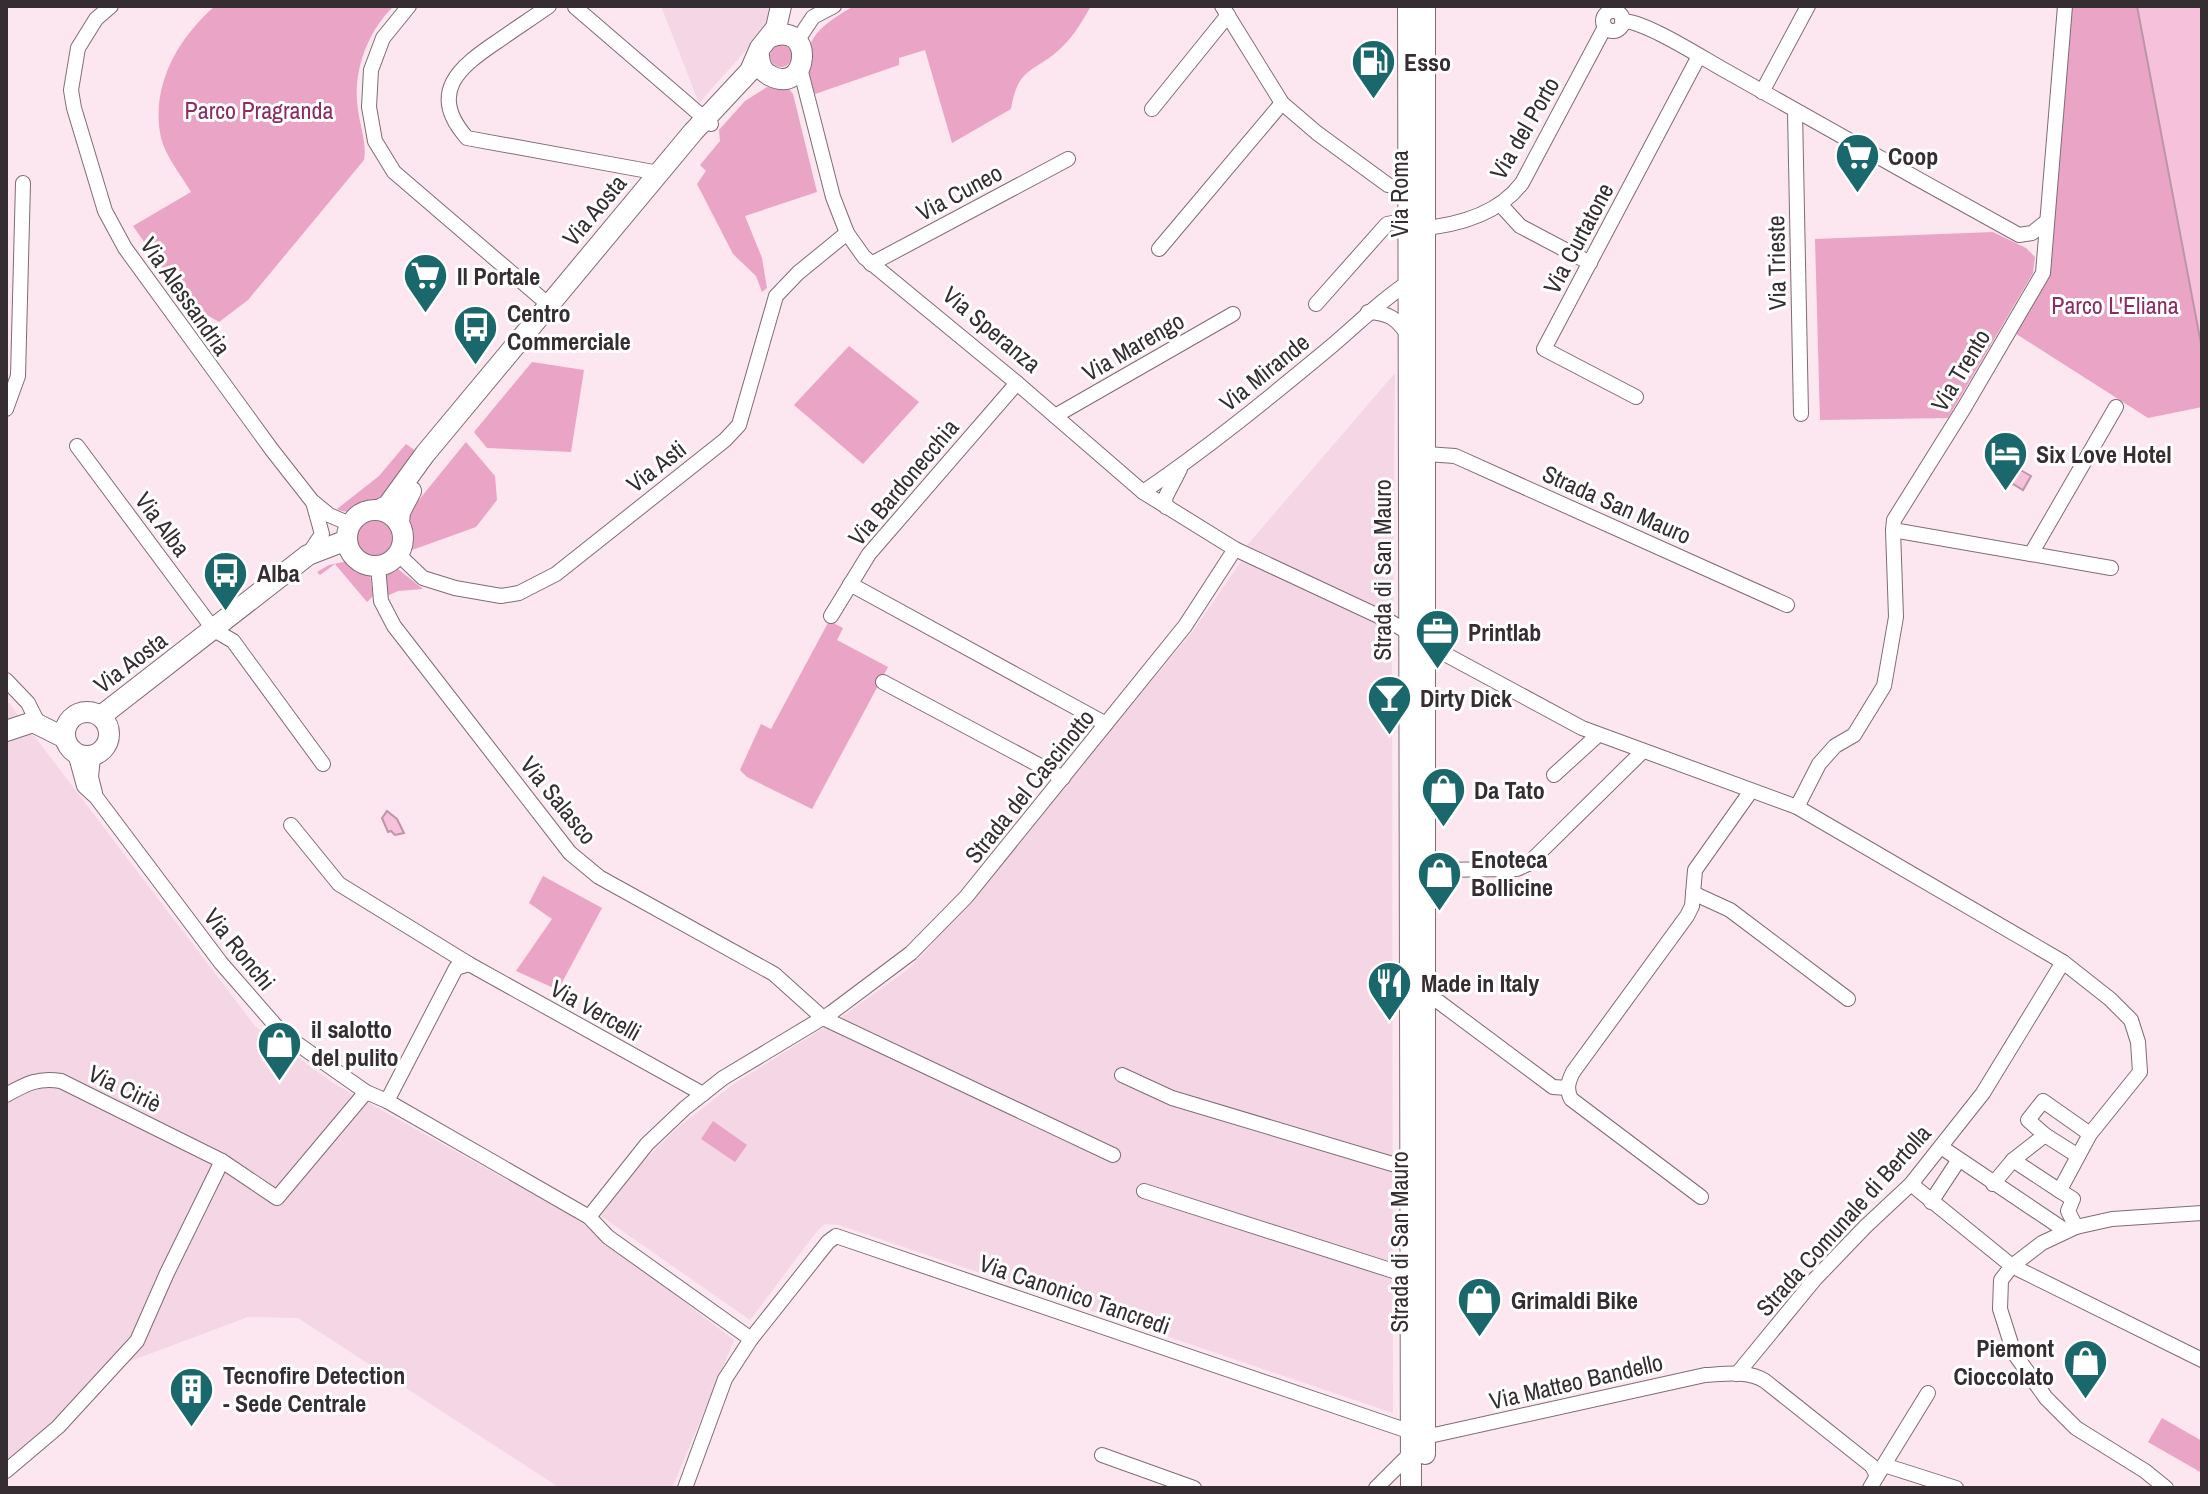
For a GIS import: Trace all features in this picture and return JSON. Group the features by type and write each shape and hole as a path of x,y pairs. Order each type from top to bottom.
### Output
{"main road":[{"path":"784,6 794,39 803,54 799,76 782,79 768,75 760,66 764,46 784,6"},
{"name":"Via Roma","path":"1408,6 1408,190 1414,226"},
{"name":"Via Roma","path":"1417,382 1414,226 1425,6"},
{"path":"764,46 777,35 794,39"},
{"name":"Via Aosta","path":"379,510 388,505 416,465 493,383 699,146 708,122 750,71 764,46"},
{"name":"Via Aosta","path":"399,524 404,502 422,474 549,305 659,173 737,95 768,75"},
{"name":"Via Roma","path":"1416,277 1408,335 1417,382"},
{"name":"Strada di San Mauro","path":"1417,382 1426,454 1426,870 1409,1169 1409,1276 1416,1441 1425,1488"},
{"name":"Strada di San Mauro","path":"1411,1488 1416,1441 1418,997 1408,632 1417,382"},
{"path":"379,510 394,518 399,524 402,541 398,554 391,561 378,566 367,565 350,540 362,513 379,510"},
{"name":"Via Aosta","path":"219,633 308,555 350,540"},
{"name":"Via Aosta","path":"105,722 219,633 321,562 339,555 350,540"},
{"path":"83,712 105,722 107,745 52,735 83,712"}],"street":[{"name":"Via Alessandria","path":"111,6 96,19 78,48 71,90 105,211 118,237 205,361 312,501 329,515 350,540"},
{"path":"409,6 383,38 371,70 369,107 375,141 394,172 549,305"},
{"path":"549,6 470,60 457,73 448,94 450,115 457,127 467,138 659,173"},
{"path":"794,39 813,17 834,6"},
{"path":"1762,92 1808,6"},
{"name":"Via Trento","path":"1893,530 1894,520 2043,273 2065,6"},
{"path":"575,7 708,122"},
{"path":"1152,109 1225,11 1282,103 1388,185 1408,190"},
{"path":"1616,13 2019,235 2032,233 2046,222"},
{"name":"Via del Porto","path":"1316,304 1387,224 1414,226 1458,222 1511,197 1522,183 1605,27 1604,16 1616,13"},
{"name":"Via Curtatone","path":"1636,397 1544,349 1699,56"},
{"name":"Via Speranza","path":"799,76 833,197 847,233 871,264 1017,383 1143,492 1235,549"},
{"path":"1159,249 1282,103"},
{"name":"Via Trieste","path":"1795,111 1801,414"},
{"name":"Via Cuneo","path":"871,264 1068,159"},
{"path":"6,409 18,376 23,183"},
{"path":"1500,204 1520,226 1590,263"},
{"name":"Via Asti","path":"398,554 423,578 455,588 501,596 519,593 556,574 725,440 739,425 776,296 798,273 847,233"},
{"name":"Via Mirande","path":"1143,492 1324,353 1368,312 1416,277"},
{"path":"1368,312 1386,313 1395,318 1408,335"},
{"name":"Via Marengo","path":"1055,416 1233,314"},
{"name":"Via Bardonecchia","path":"831,616 869,554 1017,383"},
{"path":"2031,554 2116,407"},
{"name":"Via Alba","path":"77,446 219,633"},
{"name":"Strada San Mauro","path":"1426,454 1455,456 1468,461 1787,605"},
{"name":"Via Mirande","path":"1166,507 1165,498 1185,462"},
{"path":"308,555 322,534 312,501"},
{"path":"1797,807 1819,764 1835,746 1854,735 1884,686 1896,617 1893,530 2111,568"},
{"path":"1235,549 1389,621 1598,735 1797,807 2063,962 2131,1020 2138,1042 2140,1072 2090,1134 2060,1191"},
{"name":"Strada del Cascinotto","path":"589,1217 647,1144 703,1094 723,1078 823,1018 911,953 980,883 1185,626 1235,549"},
{"name":"Via Salasco","path":"378,566 381,601 394,626 570,853 599,877 774,974 823,1018"},
{"path":"850,584 1106,724"},
{"path":"219,633 233,641 323,764"},
{"path":"883,682 1063,778"},
{"name":"Via Ronchi","path":"10,686 28,703 84,786 96,797 221,963 282,1033 366,1092 387,1101 589,1217"},
{"path":"1554,775 1598,735"},
{"path":"1426,870 1517,869 1528,864 1642,752"},
{"path":"1701,1197 1589,1114 1571,1099 1568,1088 1573,1072 1687,916 1692,906 1695,870 1751,791"},
{"name":"Via Vercelli","path":"291,825 339,884 469,964 703,1094"},
{"path":"1693,893 1730,910 1848,999"},
{"name":"Strada Comunale di Bertolla","path":"1737,1374 1815,1279 1911,1184 1941,1147 1983,1093 2063,962"},
{"path":"387,1101 456,968 469,964"},
{"path":"1418,997 1439,1002 1553,1087 1568,1088"},
{"path":"823,1018 1113,1155"},
{"name":"Strada di San Mauro","path":"1122,1075 1172,1098 1409,1169"},
{"name":"Via Ciriè","path":"6,1095 33,1080 45,1078 61,1081 222,1161 277,1198 366,1092"},
{"path":"2078,1156 2028,1120 2043,1101 2090,1134"},
{"path":"1993,1184 2013,1160 2045,1135"},
{"path":"1941,1147 1993,1184 2071,1229"},
{"path":"2013,1160 2073,1199 2068,1211 2071,1229"},
{"path":"6,1471 58,1427 137,1341 222,1161"},
{"path":"1931,1202 1958,1161"},
{"path":"1911,1184 2012,1266 2202,1360"},
{"name":"Strada di San Mauro","path":"1144,1191 1409,1276"},
{"path":"2166,1488 2145,1471 2076,1428 2046,1398 2014,1353 2000,1309 2001,1280 2012,1266 2042,1243 2071,1229 2112,1219 2202,1213"},
{"path":"589,1217 608,1237 751,1339 725,1379 685,1488"},
{"name":"Via Canonico Tancredi","path":"751,1339 836,1236 1416,1441"},
{"path":"1737,1374 1757,1376 1765,1381 1872,1466 1877,1476"},
{"name":"Via Matteo Bandello","path":"1416,1441 1705,1375 1737,1374"},
{"path":"1877,1476 1928,1393"},
{"path":"1376,1488 1416,1441"},
{"path":"1102,1455 1194,1488"},
{"path":"1877,1476 1956,1488"}],"shaded area":[{"path":"661,6 773,6 769,24 699,103"},
{"path":"2137,6 2202,6 2202,349"},
{"path":"1395,373 1393,616 1243,550"},
{"path":"2003,460 2031,476 2023,490 1995,473"},
{"path":"1245,556 1392,630 1393,1413 839,1225 825,1224 817,1231 750,1320 601,1216 639,1166 676,1129 735,1083 843,1016 907,970 927,950 1193,631"},
{"path":"6,699 255,1026 333,1083 575,1218 734,1340 672,1488 560,1488 298,1318 248,1317 120,1365 6,1477"},
{"path":"387,811 397,819 404,833 395,835 388,832 382,818"}],"green space":[{"name":"Parco Pragranda","path":"215,6 394,6 369,40 357,82 364,160 248,300 219,322 207,315 199,320 133,226 191,192 163,145 160,100 163,82 179,48"},
{"path":"854,6 1091,6 1066,43 1023,77 1011,109 952,143 925,50 899,58 899,65 815,94 807,64 812,41 828,23"},
{"name":"Parco L'Eliana","path":"2065,6 2137,6 2201,344 2202,407 2148,418 2010,330 2043,273"},
{"path":"781,45 789,48 792,56 789,64 781,67 773,64 770,56 773,48"},
{"path":"767,87 789,89 793,94 817,192 745,216 762,258 767,288 762,292 756,276 733,254 697,184 706,171 700,165 720,141 719,130 745,101"},
{"path":"1993,232 2026,248 2035,257 2033,273 1948,418 1820,420 1815,239"},
{"path":"849,346 919,402 863,464 794,405"},
{"path":"532,362 584,370 571,452 487,448 474,432"},
{"path":"466,442 495,476 497,500 476,527 412,550 409,512"},
{"path":"406,444 420,454 382,503 353,511 337,509 379,476"},
{"path":"375,521 388,526 393,539 388,552 375,557 362,552 357,539 362,526"},
{"path":"348,561 370,575 373,596 367,602 335,564 320,575 317,572 329,565"},
{"path":"389,569 398,569 423,589 398,591 387,596 386,574"},
{"path":"829,621 843,628 837,640 888,667 812,809 747,777 740,770 761,724 771,729"},
{"path":"543,876 602,908 558,990 516,971 552,919 529,903"},
{"path":"713,1121 747,1145 735,1162 701,1139"},
{"path":"2162,1418 2202,1441 2202,1473 2148,1442"}],"place":[{"name":"Esso","path":"1373,101"},
{"name":"Coop","path":"1857,195"},
{"name":"Il Portale","path":"426,315"},
{"name":"Centro Commerciale","path":"476,366"},
{"name":"Six Love Hotel","path":"2005,493"},
{"name":"Alba","path":"226,612"},
{"name":"Printlab","path":"1437,671"},
{"name":"Dirty Dick","path":"1389,737"},
{"name":"Da Tato","path":"1443,829"},
{"name":"Enoteca Bollicine","path":"1440,912"},
{"name":"Made in Italy","path":"1390,1022"},
{"name":"il salotto del pulito","path":"280,1082"},
{"name":"Grimaldi Bike","path":"1480,1339"},
{"name":"Piemont Cioccolato","path":"2085,1401"},
{"name":"Tecnofire Detection - Sede Centrale","path":"192,1428"}]}
